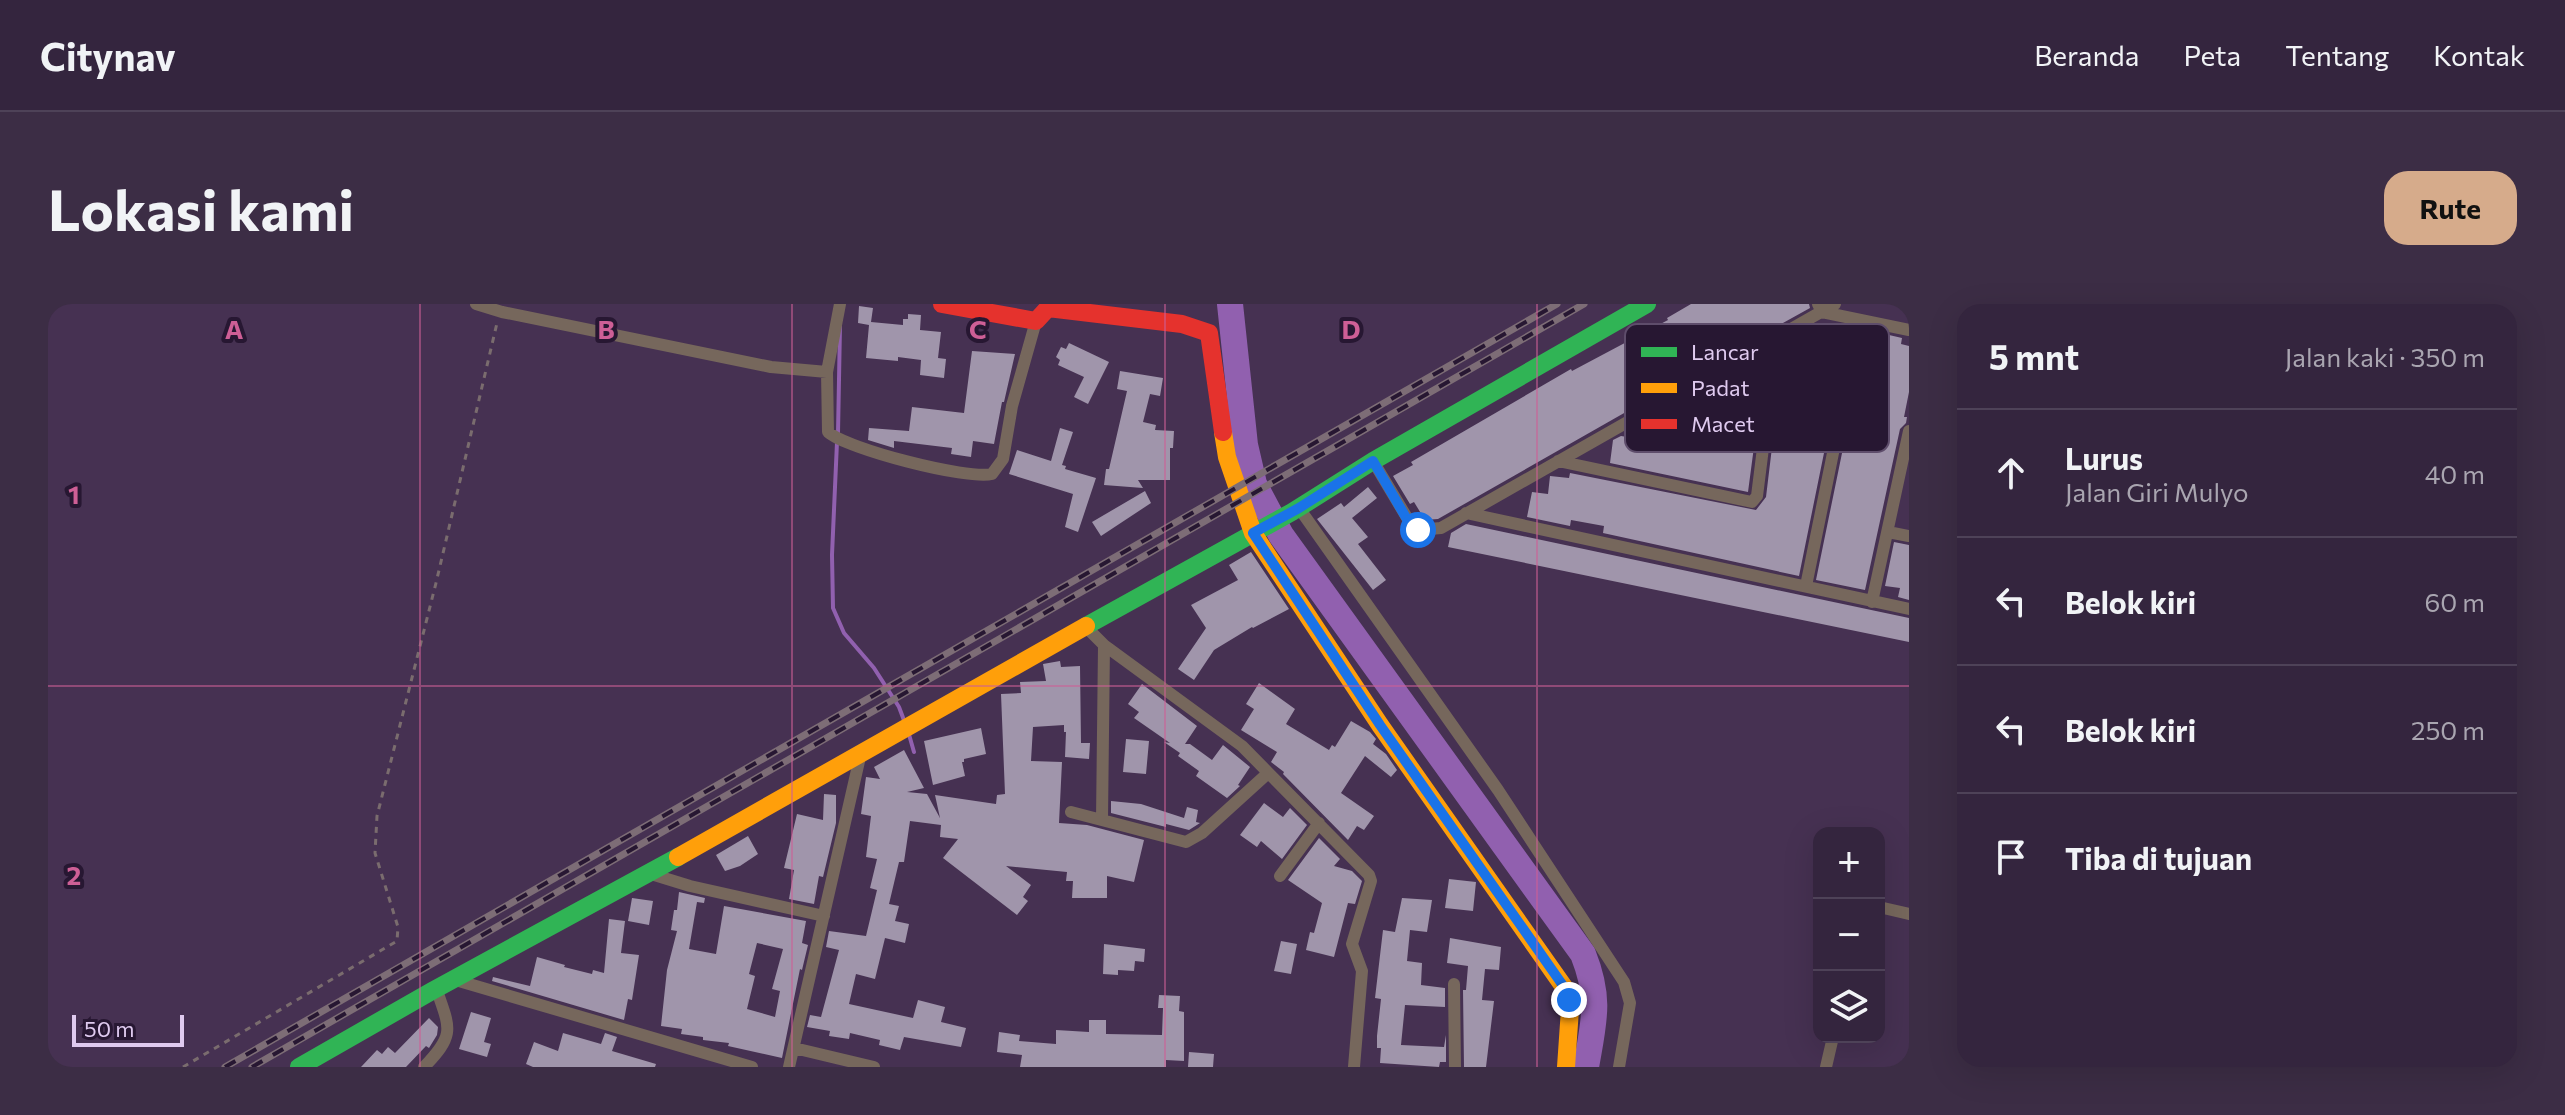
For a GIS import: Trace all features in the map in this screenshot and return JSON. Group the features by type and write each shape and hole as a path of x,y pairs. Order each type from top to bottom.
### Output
{"main road":[{"path":"942,304 1182,324 1209,333 1227,457 1257,531 1380,725 1564,987 1570,1009 1566,1067"},
{"path":"299,1067 444,984 651,874 860,757 916,721 1084,625 1296,510 1373,461 1647,304"}],"street":[{"path":"476,304 771,367 827,372"},
{"path":"1797,324 1820,308 1835,304"},
{"path":"1820,308 1880,324"},
{"path":"839,310 827,372 828,432 838,439 963,474 992,474 1003,459 1012,406 1044,311"},
{"path":"1859,324 1860,320"},
{"path":"1889,326 1909,330"},
{"path":"1373,461 1408,521 1418,530 1441,528 1625,423"},
{"path":"1872,602 1906,465 1909,431"},
{"path":"1558,461 1752,502 1757,496 1762,452"},
{"path":"1806,586 1833,452"},
{"path":"1296,510 1498,790 1624,982 1630,1003 1619,1067"},
{"path":"1466,513 1909,609"},
{"path":"1888,532 1909,536"},
{"path":"1084,625 1104,645 1242,746 1366,869 1371,881 1352,944 1362,971 1354,1067"},
{"path":"1102,820 1104,645"},
{"path":"789,1067 860,757"},
{"path":"1071,812 1189,841 1202,833 1267,774"},
{"path":"1280,876 1319,823"},
{"path":"651,874 690,886 824,916"},
{"path":"1885,908 1909,914"},
{"path":"424,1067 442,1049 449,1028 444,984 752,1067"},
{"path":"1454,984 1455,1067"},
{"path":"1826,1067 1832,1043"},
{"path":"794,1048 874,1067"}],"path":[{"path":"183,1067 397,941 398,927 375,853 377,816 502,312"}],"building":[{"path":"1691,304 1809,304 1810,308 1781,324 1660,324"},
{"path":"859,306 873,308 871,322 903,325 903,319 908,319 908,314 921,315 920,330 941,332 938,358 946,359 944,378 920,375 921,360 866,358 869,325 858,323"},
{"path":"1889,335 1902,338 1901,344 1909,346 1909,392 1904,417 1907,417 1900,429 1865,590 1816,580 1842,452 1889,452"},
{"path":"1069,343 1109,362 1088,404 1074,397 1084,377 1058,365 1060,360 1056,357 1061,347 1066,349"},
{"path":"1625,343 1625,413 1438,519 1425,520 1414,502 1410,504 1393,476 1413,465 1411,462"},
{"path":"972,351 1015,354 994,444 973,441 971,457 951,454 952,448 894,441 894,448 868,440 869,428 909,431 912,407 964,413"},
{"path":"1120,371 1163,378 1160,396 1150,394 1143,422 1156,425 1155,430 1174,431 1173,448 1170,448 1170,480 1138,480 1143,488 1104,485 1127,391 1117,389"},
{"path":"1060,428 1073,432 1062,465 1066,466 1065,469 1096,478 1078,532 1065,527 1073,494 1009,474 1017,450 1051,461"},
{"path":"1625,437 1625,452 1753,452 1748,492 1610,463 1613,440"},
{"path":"1771,452 1824,452 1799,576 1603,533 1604,526 1571,520 1570,526 1527,517 1532,492 1548,494 1550,476 1569,478 1570,473 1756,510 1766,497"},
{"path":"1368,487 1377,498 1352,518 1368,537 1358,544 1386,580 1373,590 1317,519 1341,503 1344,507"},
{"path":"1145,491 1151,503 1101,536 1092,522"},
{"path":"1466,524 1909,618 1909,642 1448,547 1451,533"},
{"path":"1894,542 1909,545 1909,600 1898,597 1900,588 1885,586"},
{"path":"1251,552 1289,609 1214,650 1194,680 1178,669 1206,628 1191,605 1238,580 1229,565"},
{"path":"1060,661 1061,667 1080,666 1081,743 1090,743 1089,759 1065,757 1064,725 1033,727 1031,761 1062,762 1059,823 1087,825 1144,840 1134,882 1107,876 1107,898 1072,898 1073,881 1066,881 1067,872 1006,866 1031,885 1023,897 1028,901 1017,915 943,858 958,839 940,837 941,825 910,821 904,862 899,862 889,904 899,906 895,921 909,924 905,943 885,938 875,979 856,974 849,1004 913,1018 918,1000 945,1007 941,1022 966,1028 961,1047 904,1037 900,1050 879,1045 880,1040 850,1033 849,1039 829,1036 830,1031 807,1027 810,1015 821,1017 839,950 826,947 829,931 866,936 877,890 870,888 877,859 866,857 871,816 861,814 866,777 880,779 874,767 904,750 924,788 907,792 927,794 940,818 935,795 996,804 997,795 1005,794 1001,694 1021,693 1020,682 1046,681 1043,664"},
{"path":"1259,683 1295,709 1286,724 1329,750 1332,745 1335,747 1351,721 1376,739 1373,744 1386,754 1397,770 1391,777 1365,756 1341,793 1374,816 1364,830 1357,826 1348,840 1271,762 1277,752 1241,730 1254,709 1246,704"},
{"path":"1142,684 1197,726 1185,744 1190,744 1212,760 1223,745 1250,767 1240,786 1227,798 1196,776 1199,771 1164,742 1170,743 1134,718 1139,712 1128,704"},
{"path":"981,728 986,754 964,759 965,776 933,785 924,741"},
{"path":"1126,739 1149,741 1146,774 1123,772"},
{"path":"824,794 836,795 836,823 823,877 819,876 814,904 789,899 794,870 784,868 797,814 823,820"},
{"path":"1111,801 1141,804 1184,818 1187,807 1198,810 1196,822 1200,823 1189,830 1166,824 1166,827 1111,813"},
{"path":"1264,803 1283,817 1290,808 1307,825 1282,859 1261,841 1257,847 1240,835"},
{"path":"748,836 758,854 740,866 725,871 716,855"},
{"path":"1319,838 1340,859 1334,866 1352,871 1362,881 1355,904 1348,903 1334,957 1306,950 1322,903 1288,880"},
{"path":"1449,879 1476,882 1473,911 1445,908"},
{"path":"679,892 705,898 704,903 697,902 689,949 716,954 724,906 806,921 802,943 808,945 800,969 782,1058 728,1046 729,1043 703,1040 703,1037 681,1034 682,1029 661,1026 667,970 677,931 671,930 674,910 677,910","holes":["757,943 783,949 772,989 780,991 775,1017 747,1009 755,976 749,974"]},
{"path":"632,898 653,901 649,925 628,921"},
{"path":"1402,898 1432,900 1427,932 1410,930 1407,961 1422,963 1421,985 1445,988 1445,1007 1405,1005 1401,1045 1444,1047 1446,1035 1446,1062 1440,1062 1439,1067 1380,1063 1381,1048 1377,1048 1377,1036 1381,999 1375,998 1383,930 1395,932"},
{"path":"609,919 625,921 621,953 639,955 632,1000 628,999 624,1020 492,981 493,977 530,986 537,957 592,974 593,970 604,973"},
{"path":"1450,938 1501,947 1499,970 1485,969 1482,1000 1494,1001 1486,1067 1464,1067 1463,990 1466,990 1468,966 1447,963"},
{"path":"1281,941 1297,944 1291,974 1274,971"},
{"path":"1104,944 1145,949 1144,962 1135,961 1134,971 1118,970 1118,975 1103,974"},
{"path":"1159,995 1180,996 1179,1011 1184,1012 1184,1061 1166,1060 1166,1067 1020,1067 1022,1055 997,1052 999,1032 1020,1035 1019,1041 1056,1044 1056,1030 1089,1032 1089,1020 1106,1020 1106,1034 1162,1035 1163,1008 1158,1008"},
{"path":"471,1012 491,1018 484,1042 491,1044 487,1057 459,1049"},
{"path":"429,1018 438,1027 437,1035 429,1048 426,1046 406,1067 361,1067 377,1050 382,1054 388,1047 395,1053"},
{"path":"563,1033 601,1044 605,1033 617,1037 612,1051 656,1064 655,1067 533,1067 526,1064 534,1042 558,1051"},
{"path":"1189,1052 1214,1054 1213,1067 1188,1067"}],"waterway":[{"path":"1230,304 1245,445 1254,484 1281,535 1583,954 1594,997 1586,1067"},
{"path":"838,433 840,326"},
{"path":"837,442 833,608 844,633 874,668 899,707 905,723"},
{"path":"908,731 914,752"}],"railway":[{"path":"225,1067 1557,304"},
{"path":"252,1067 1584,304"}],"traffic: fast":[{"path":"1086,626 1292,512 1373,461 1647,304"},
{"path":"299,1067 678,857"}],"traffic: slow":[{"path":"1223,432 1227,457 1253,533 1380,725 1564,987 1570,1009 1566,1067"},
{"path":"678,857 1086,626"}],"traffic: jam":[{"path":"942,304 1036,321 1048,308 1182,324 1209,333 1223,432"}],"route":[{"path":"1418,530 1408,521 1373,461 1253,533 1380,725 1564,987 1569,1000"}]}
